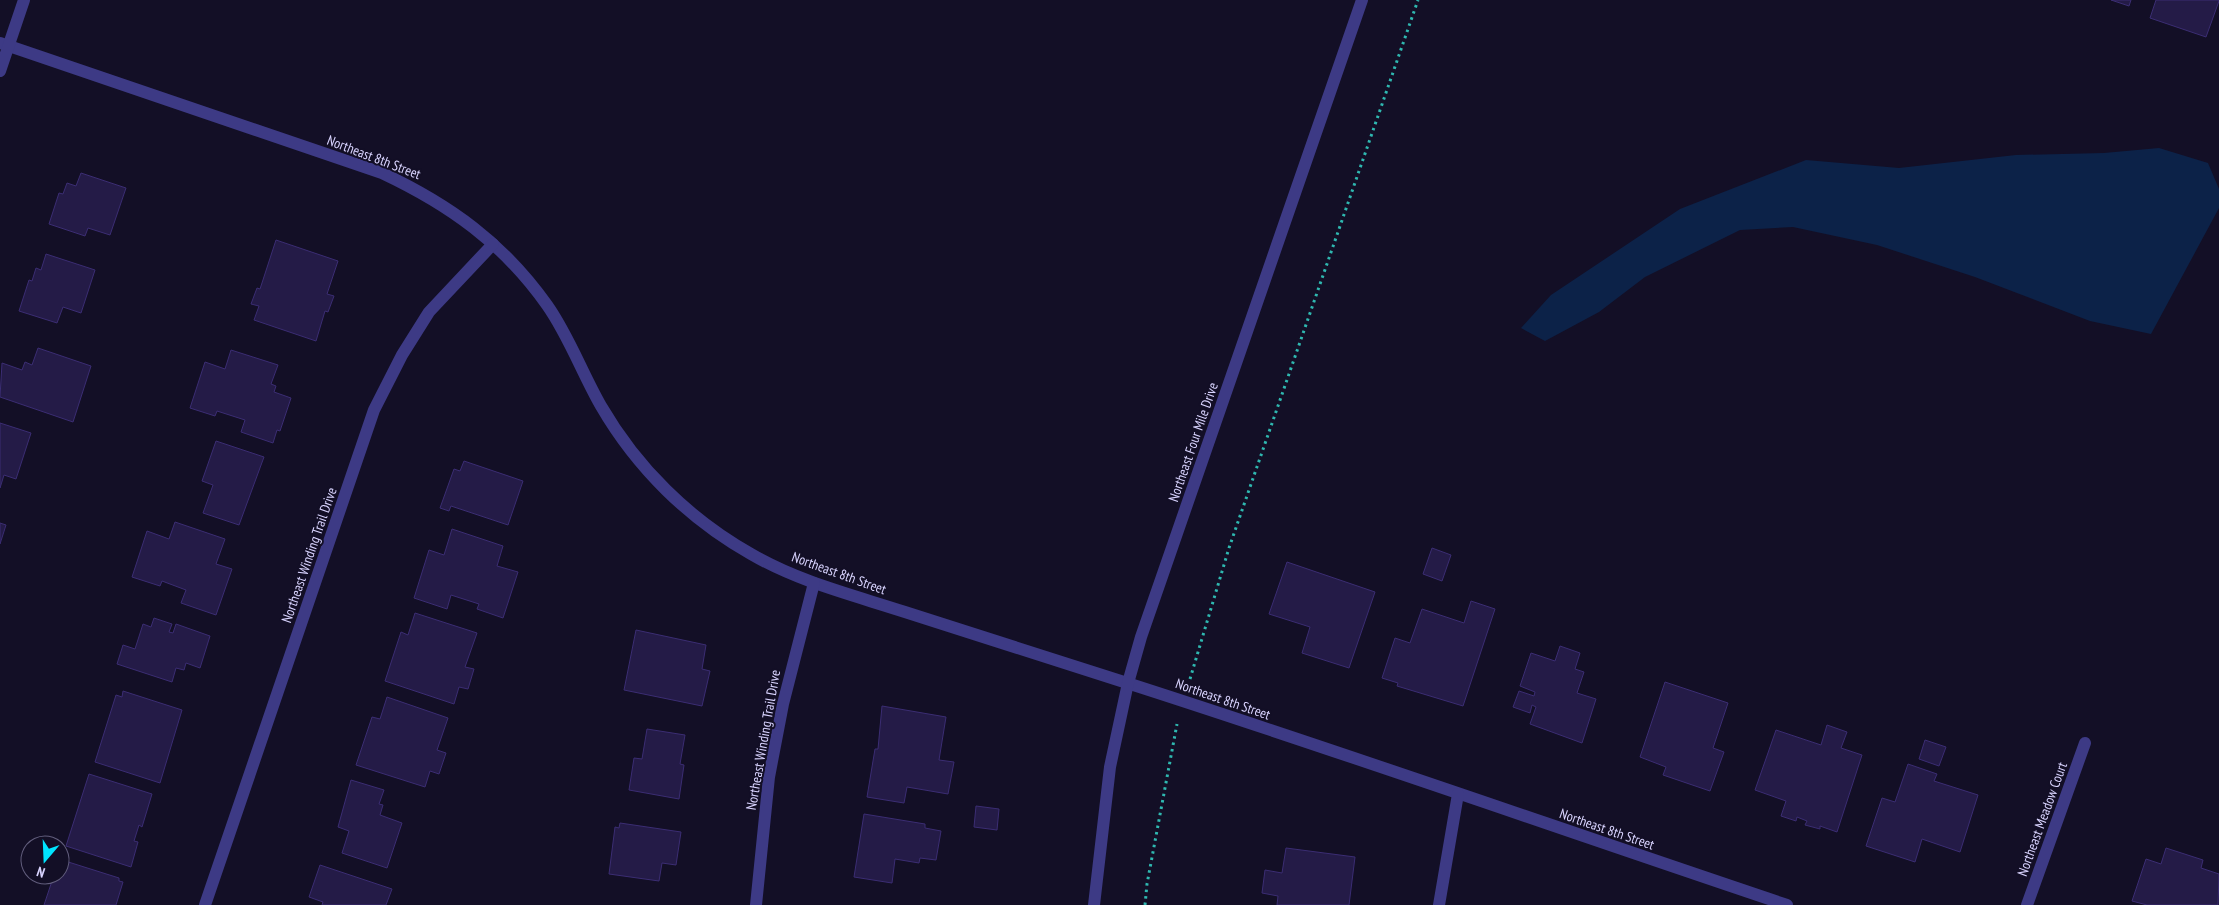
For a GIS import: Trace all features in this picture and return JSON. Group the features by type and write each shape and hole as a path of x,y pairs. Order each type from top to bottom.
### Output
{"street":[{"path":"0,71 4,45 24,0"},
{"name":"Northeast Four Mile Drive","path":"1094,905 1110,767 1128,683 1141,638 1362,0"},
{"name":"Northeast 8th Street","path":"4,45 382,173 420,191 455,212 493,244 524,276 549,307 567,337 602,408 663,489 704,524 754,556 814,583 1183,701 1787,905"},
{"name":"Northeast Winding Trail Drive","path":"205,905 374,410 402,355 429,312 493,244"},
{"name":"Northeast Winding Trail Drive","path":"756,905 769,777 783,704 814,583"},
{"name":"Northeast Meadow Court","path":"2027,905 2085,743"},
{"path":"1439,905 1458,794"}],"path":[{"path":"1145,905 1172,743 1229,548 1418,0"}],"water":[{"path":"2159,148 2208,163 2219,189 2219,208 2151,334 2090,321 1975,277 1877,245 1793,227 1740,230 1645,277 1599,312 1545,341 1521,328 1551,295 1680,209 1806,160 1899,168 2016,155 2104,153"}],"building":[{"path":"2111,0 2131,0 2129,6"},
{"path":"2156,0 2219,1 2206,37 2150,18"},
{"path":"81,173 126,188 110,235 88,228 85,236 49,224 59,193 63,194 67,183 76,186"},
{"path":"276,240 338,261 327,294 334,296 328,312 325,311 316,341 254,320 259,306 251,304 257,288 260,289"},
{"path":"46,254 95,270 81,313 63,307 57,323 19,311 29,280 32,281 36,268 41,270"},
{"path":"38,348 91,366 73,422 0,397 2,363 22,370 25,362 32,365"},
{"path":"231,350 278,365 271,384 276,386 274,392 291,398 280,431 277,430 273,443 241,432 245,420 217,411 215,416 190,408 205,362 225,369"},
{"path":"0,423 31,433 16,479 4,475 0,488"},
{"path":"216,441 264,457 239,525 203,513 213,485 202,481"},
{"path":"464,461 523,481 508,525 451,506 449,511 440,508 454,469 460,471"},
{"path":"175,522 225,539 216,564 232,569 216,615 181,603 186,590 162,581 160,586 132,577 147,531 169,539"},
{"path":"0,523 6,525 0,544"},
{"path":"452,529 503,546 497,566 518,572 503,618 477,609 479,604 451,595 447,609 414,598 429,550 444,555"},
{"path":"1432,548 1451,555 1442,581 1423,574"},
{"path":"1287,562 1375,592 1349,668 1302,653 1310,627 1269,614"},
{"path":"1471,601 1495,609 1463,706 1397,686 1398,683 1382,678 1395,638 1410,643 1422,609 1464,623"},
{"path":"415,613 477,633 465,667 474,669 468,689 459,687 454,704 385,681 401,632 408,635"},
{"path":"154,618 172,624 169,632 173,633 176,624 210,636 200,668 186,663 184,670 176,668 172,682 117,664 123,645 135,649 143,624 151,627"},
{"path":"636,630 706,645 702,669 710,671 702,706 624,690"},
{"path":"1560,646 1580,653 1575,669 1584,672 1577,693 1596,699 1582,743 1530,724 1536,707 1532,705 1530,713 1513,707 1519,691 1534,696 1535,692 1520,686 1531,653 1555,661"},
{"path":"1665,682 1728,703 1713,748 1724,752 1710,791 1663,775 1666,767 1640,757"},
{"path":"123,691 182,710 160,783 95,762 116,695 122,697"},
{"path":"387,697 448,718 437,750 446,753 439,774 430,771 425,787 356,765 372,717 380,719"},
{"path":"882,706 946,717 939,760 954,762 948,794 907,787 904,803 867,797 875,749 878,749"},
{"path":"1827,725 1847,732 1841,748 1862,755 1837,832 1820,826 1820,829 1805,825 1807,821 1797,817 1796,821 1781,816 1786,801 1755,790 1776,730 1821,745"},
{"path":"647,729 685,735 680,764 684,765 679,799 629,790 634,758 642,759"},
{"path":"1925,740 1946,747 1939,766 1919,759"},
{"path":"1908,764 1937,774 1934,781 1978,795 1960,852 1922,839 1915,862 1866,846 1882,798 1895,802"},
{"path":"89,774 152,794 142,827 139,825 134,841 138,842 131,867 70,847 70,835"},
{"path":"351,780 384,790 379,804 383,805 380,815 402,823 387,868 342,853 349,831 338,827"},
{"path":"976,806 999,809 997,830 974,827"},
{"path":"864,814 925,824 925,828 941,831 936,860 920,858 919,863 895,859 892,883 854,877"},
{"path":"620,823 681,832 676,865 662,863 659,881 609,874 615,827 619,828"},
{"path":"1286,848 1355,857 1349,905 1277,905 1278,896 1262,893 1265,870 1282,873"},
{"path":"2166,848 2203,860 2201,868 2219,874 2218,905 2147,905 2132,901 2146,859 2161,864"},
{"path":"70,863 119,878 119,881 123,882 116,905 44,905 51,885 70,885"},
{"path":"320,865 392,889 386,905 322,905 323,902 309,897"}]}
